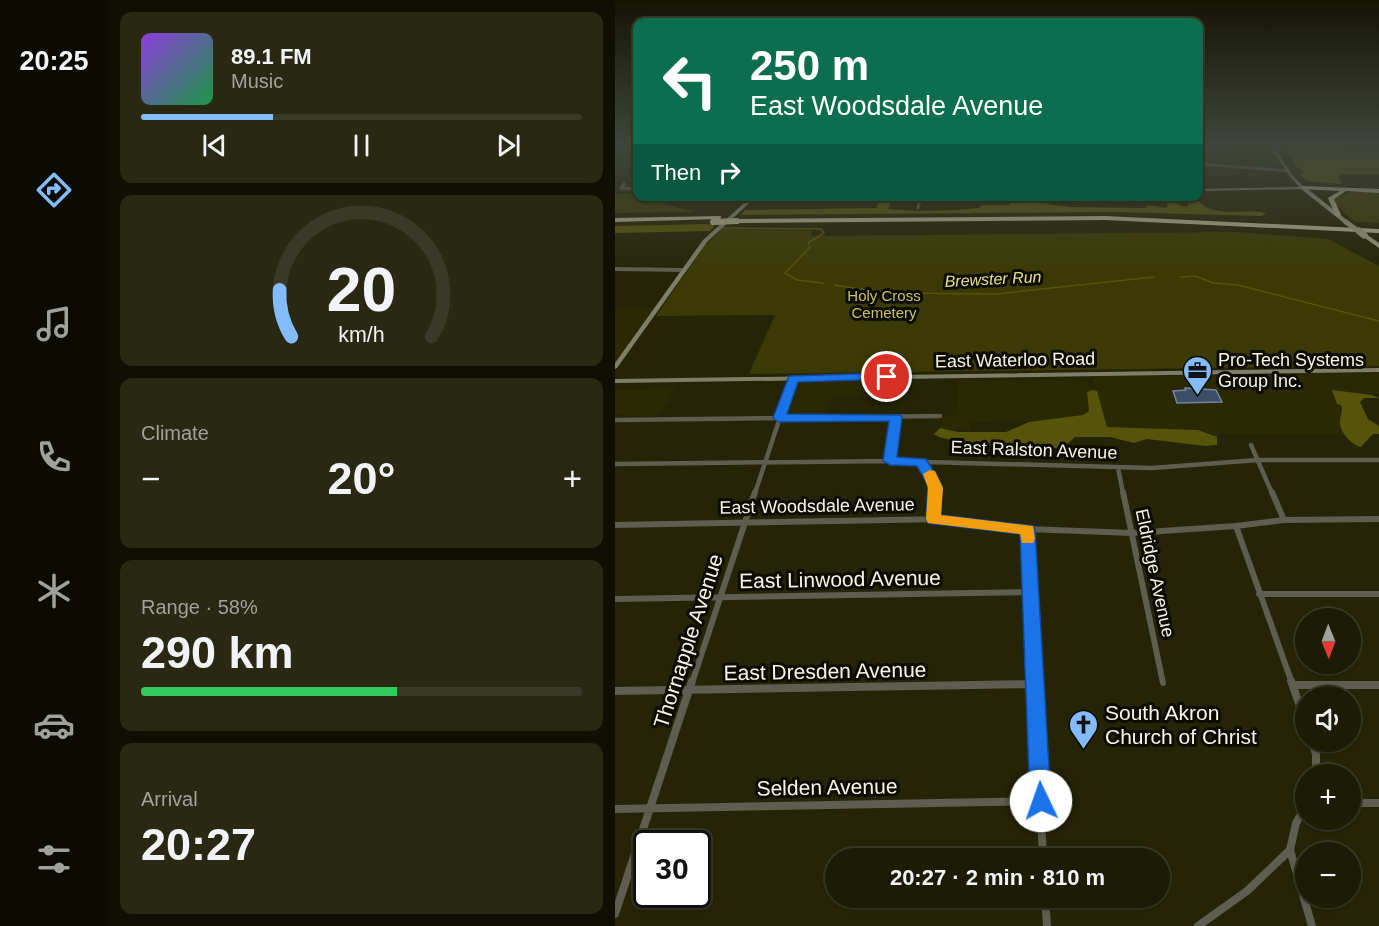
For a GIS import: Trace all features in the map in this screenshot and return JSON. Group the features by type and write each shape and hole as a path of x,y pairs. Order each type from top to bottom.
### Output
{"highway":[{"path":"1303,189 1379,190"},
{"path":"1303,189 1379,190"},
{"path":"1338,215 1331,198 1338,193 1352,190"},
{"path":"739,219 1086,214 1200,217 1379,228"},
{"path":"615,222 716,219 1086,218 1379,228"}],"main road":[{"path":"1203,190 1303,189 1379,246"},
{"path":"615,368 702,245 749,201"},
{"name":"East Waterloo Road","path":"615,381 1379,370"}],"street":[{"path":"869,201 873,202"},
{"path":"918,208 920,201"},
{"path":"615,269 684,270"},
{"name":"Thornapple Avenue","path":"615,914 793,378"},
{"path":"615,420 940,416"},
{"path":"890,461 896,417"},
{"path":"1251,445 1284,520"},
{"name":"East Ralston Avenue","path":"615,464 890,461 1119,468 1191,466 1258,460 1379,460"},
{"path":"922,462 935,485 933,519"},
{"name":"Eldridge Avenue","path":"1119,468 1163,683"},
{"name":"East Woodsdale Avenue","path":"615,525 933,519 1027,529 1132,533 1236,526 1284,520 1379,519"},
{"path":"1236,526 1295,692"},
{"path":"1027,529 1043,848"},
{"name":"East Linwood Avenue","path":"615,599 1030,592"},
{"path":"1259,594 1379,594"},
{"name":"East Dresden Avenue","path":"615,691 1035,684"},
{"path":"1293,686 1379,685"},
{"name":"Selden Avenue","path":"615,809 1041,801"},
{"path":"1361,803 1379,803"},
{"path":"1295,828 1290,850 1312,926"},
{"path":"1198,926 1251,889 1290,850"},
{"path":"1046,908 1047,926"}],"shaded area":[{"path":"878,201 891,201 888,209 922,211 979,208 982,205 1009,205 1010,201 1045,201 1047,204 1070,207 1145,208 1148,205 1165,208 1168,206 1166,201 1186,207 1189,204 1186,201 1199,201 1208,208 1217,211 1266,213 1262,216 1115,212 741,215 745,210 877,208"},
{"path":"715,224 710,231 615,233 615,226"},
{"path":"615,307 655,307 615,363"},
{"path":"1379,373 1379,394 1350,394 1333,390 1337,404 1341,404 1343,412 1340,420 1346,435 1221,434 1217,437 1198,430 1107,427 1092,377"},
{"path":"958,381 1088,381 1094,416 1059,420 970,422 970,429 941,429 942,417 956,416"},
{"path":"895,382 893,397 831,397 826,415 788,415 799,385 802,383"},
{"path":"676,388 661,413 654,416 615,415 615,390"},
{"path":"1332,390 1379,398 1364,398 1360,402 1368,419 1379,426 1379,434 1373,434 1361,447 1350,440 1341,429 1342,407 1337,404"},
{"path":"1097,391 1107,427 1198,430 1217,437 1217,445 1205,446 1147,439 1134,443 1110,437 1075,437 1064,447 1038,450 1015,446 975,446 934,434 940,428 958,432 1006,432 1029,422 1083,415 1089,411 1087,392"}],"green space":[{"path":"1351,192 1379,192 1379,223 1354,222 1334,202 1333,198"},
{"path":"615,194 633,194 633,201 654,201 695,212 615,213"},
{"name":"Holy Cross Cemetery","path":"722,229 811,231 812,236 1237,232 1328,239 1379,266 1379,366 749,374 775,315 656,316 705,245"}],"building":[{"name":"Pro-Tech Systems Group Inc.","path":"1185,388 1216,390 1222,402 1177,403 1173,391 1186,390"}],"waterway":[{"name":"Brewster Run","path":"615,230 713,228"},
{"name":"Brewster Run","path":"722,228 821,229 824,233 808,243 810,247 785,273 797,280 823,283"},
{"name":"Brewster Run","path":"1181,277 1195,276 1213,283 1238,285 1379,321"},
{"name":"Brewster Run","path":"834,285 886,293 996,294 1154,277"}],"slow traffic":[{"path":"930,474 936,488 933,519 1027,529 1028,539"}],"place":[{"name":"Pro-Tech Systems Group Inc.","path":"1197,396"},
{"name":"South Akron Church of Christ","path":"1084,750"}],"route":[{"path":"887,377 793,378 779,418 896,417 890,461 922,462 936,488 933,519 1027,529 1041,801"}]}
